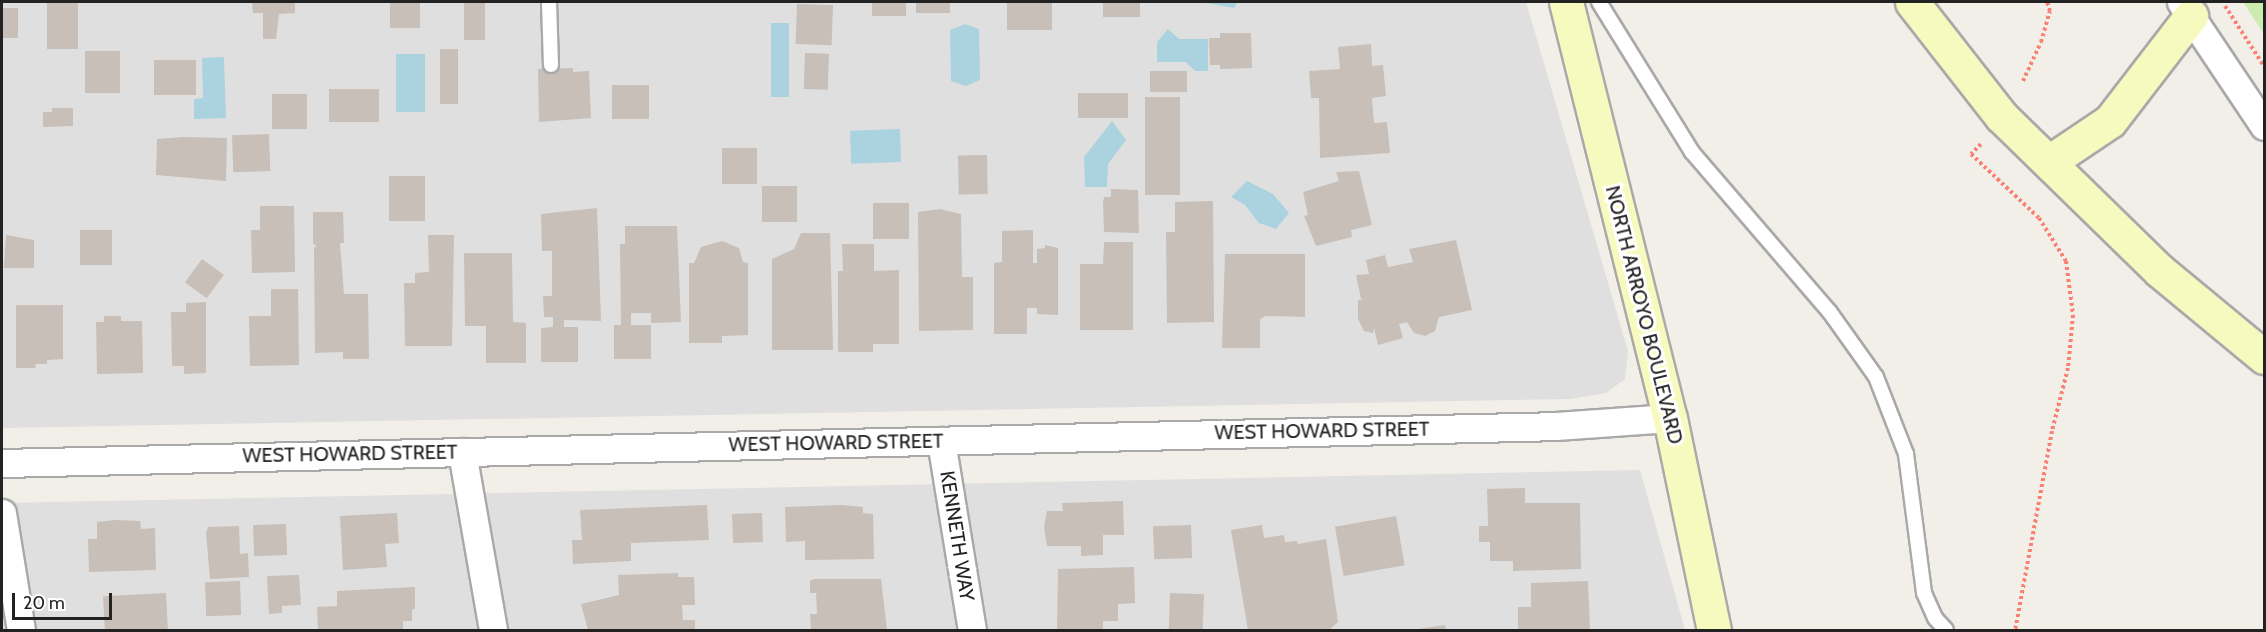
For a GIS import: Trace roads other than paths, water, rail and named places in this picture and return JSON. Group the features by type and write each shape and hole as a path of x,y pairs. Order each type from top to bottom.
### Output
{"street":[{"name":"NORTH ARROYO BOULEVARD","path":"1566,2 1671,418 1714,630"},
{"path":"1912,2 2001,116 2160,271 2265,357"},
{"path":"2049,162 2110,121 2186,9 2265,126"},
{"name":"WEST HOWARD STREET","path":"2,463 1556,426 1671,418"},
{"name":"KENNETH WAY","path":"941,441 972,630"},
{"path":"462,452 494,630"},
{"path":"2,513 21,630"}],"lane":[{"path":"549,2 551,65"},
{"path":"1599,2 1692,152 1829,311 1876,377 1906,454 1924,593 1935,618 1946,630"}],"water":[{"path":"1201,2 1238,2 1234,8"},
{"path":"771,23 789,23 789,97 771,97"},
{"path":"965,24 979,29 980,80 966,86 951,81 950,30"},
{"path":"1168,29 1179,39 1208,39 1208,71 1195,71 1186,62 1157,62 1157,42"},
{"path":"396,54 425,54 425,112 396,112"},
{"path":"224,57 226,118 194,119 194,99 203,98 202,58"},
{"path":"1112,121 1126,140 1108,164 1107,187 1085,187 1084,157"},
{"path":"900,129 901,162 851,164 850,131"},
{"path":"1247,181 1273,194 1289,213 1276,229 1259,223 1245,205 1231,197"}]}
